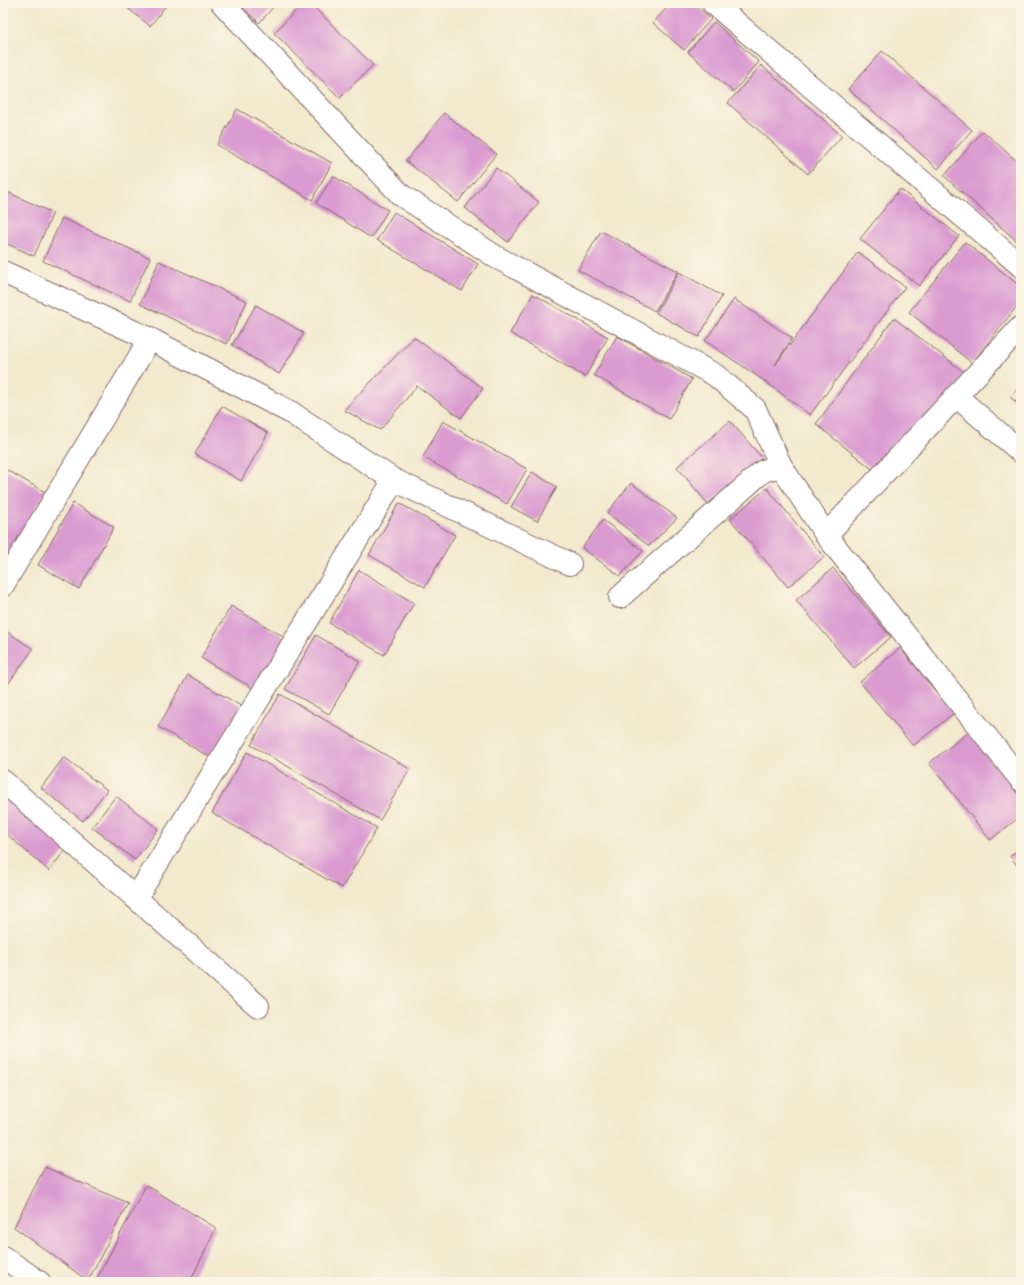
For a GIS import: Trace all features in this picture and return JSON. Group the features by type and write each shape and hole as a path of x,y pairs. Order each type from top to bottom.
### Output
{"street":[{"path":"222,3 401,195 496,257 715,376 755,409 781,466 826,535 1021,780"},
{"path":"713,3 1021,266"},
{"path":"3,272 150,338 290,412 394,480 570,564"},
{"path":"826,535 1021,327"},
{"path":"3,585 150,338"},
{"path":"956,396 1021,452"},
{"path":"620,597 762,471 781,466"},
{"path":"136,898 394,480"},
{"path":"3,781 258,1006"},
{"path":"3,1257 39,1282"}],"building":[{"path":"121,3 168,3 150,26"},
{"path":"238,3 277,3 259,23"},
{"path":"303,3 310,3 373,65 340,98 274,33"},
{"path":"671,3 693,3 711,19 684,50 653,23"},
{"path":"714,22 759,62 733,92 688,52"},
{"path":"882,51 972,130 938,169 848,89"},
{"path":"761,65 842,136 808,174 728,103"},
{"path":"237,109 332,163 312,200 217,145"},
{"path":"444,113 496,154 458,202 406,161"},
{"path":"983,131 1021,165 1021,245 944,176"},
{"path":"496,168 539,202 508,242 465,208"},
{"path":"333,176 388,210 371,238 316,203"},
{"path":"900,189 959,236 919,286 860,239"},
{"path":"3,190 53,213 34,256 3,242"},
{"path":"394,212 478,264 462,291 377,240"},
{"path":"62,218 150,258 130,301 43,261"},
{"path":"601,231 678,271 655,311 578,270"},
{"path":"965,242 1021,287 1021,301 972,363 909,312"},
{"path":"858,252 905,287 810,415 763,380 705,341 734,299 792,338 775,365"},
{"path":"159,261 247,301 227,344 140,304"},
{"path":"679,272 722,296 699,337 656,313"},
{"path":"533,294 608,337 585,377 510,333"},
{"path":"256,305 304,333 279,374 232,345"},
{"path":"894,318 968,375 877,473 816,424"},
{"path":"617,336 692,379 669,419 594,375"},
{"path":"414,337 483,388 461,418 417,386 380,430 344,410"},
{"path":"1021,385 1021,406 1010,397"},
{"path":"222,406 268,433 241,481 195,454"},
{"path":"443,421 527,469 507,504 423,457"},
{"path":"730,421 762,458 708,504 677,467"},
{"path":"5,469 45,492 3,565 3,474"},
{"path":"532,472 557,487 537,521 511,507"},
{"path":"631,483 677,518 649,546 607,513"},
{"path":"767,488 824,557 788,587 730,519"},
{"path":"73,503 114,527 79,589 38,565"},
{"path":"399,503 455,535 425,587 369,555"},
{"path":"603,520 643,551 620,576 582,548"},
{"path":"833,568 891,637 854,668 796,600"},
{"path":"359,570 414,603 384,655 329,623"},
{"path":"231,606 286,638 256,690 201,658"},
{"path":"3,629 33,649 3,691"},
{"path":"316,635 360,661 329,714 285,689"},
{"path":"900,648 954,713 913,746 860,682"},
{"path":"188,675 243,707 213,759 158,727"},
{"path":"280,694 410,769 380,820 251,745"},
{"path":"969,732 1021,798 1021,816 990,840 929,763"},
{"path":"247,752 377,828 342,888 212,813"},
{"path":"64,757 107,790 83,821 41,788"},
{"path":"3,795 66,849 49,871 3,831"},
{"path":"116,796 158,829 135,860 92,827"},
{"path":"1021,848 1021,871 1010,856"},
{"path":"45,1167 128,1203 88,1281 14,1227"},
{"path":"146,1185 216,1228 190,1282 95,1282"}]}
